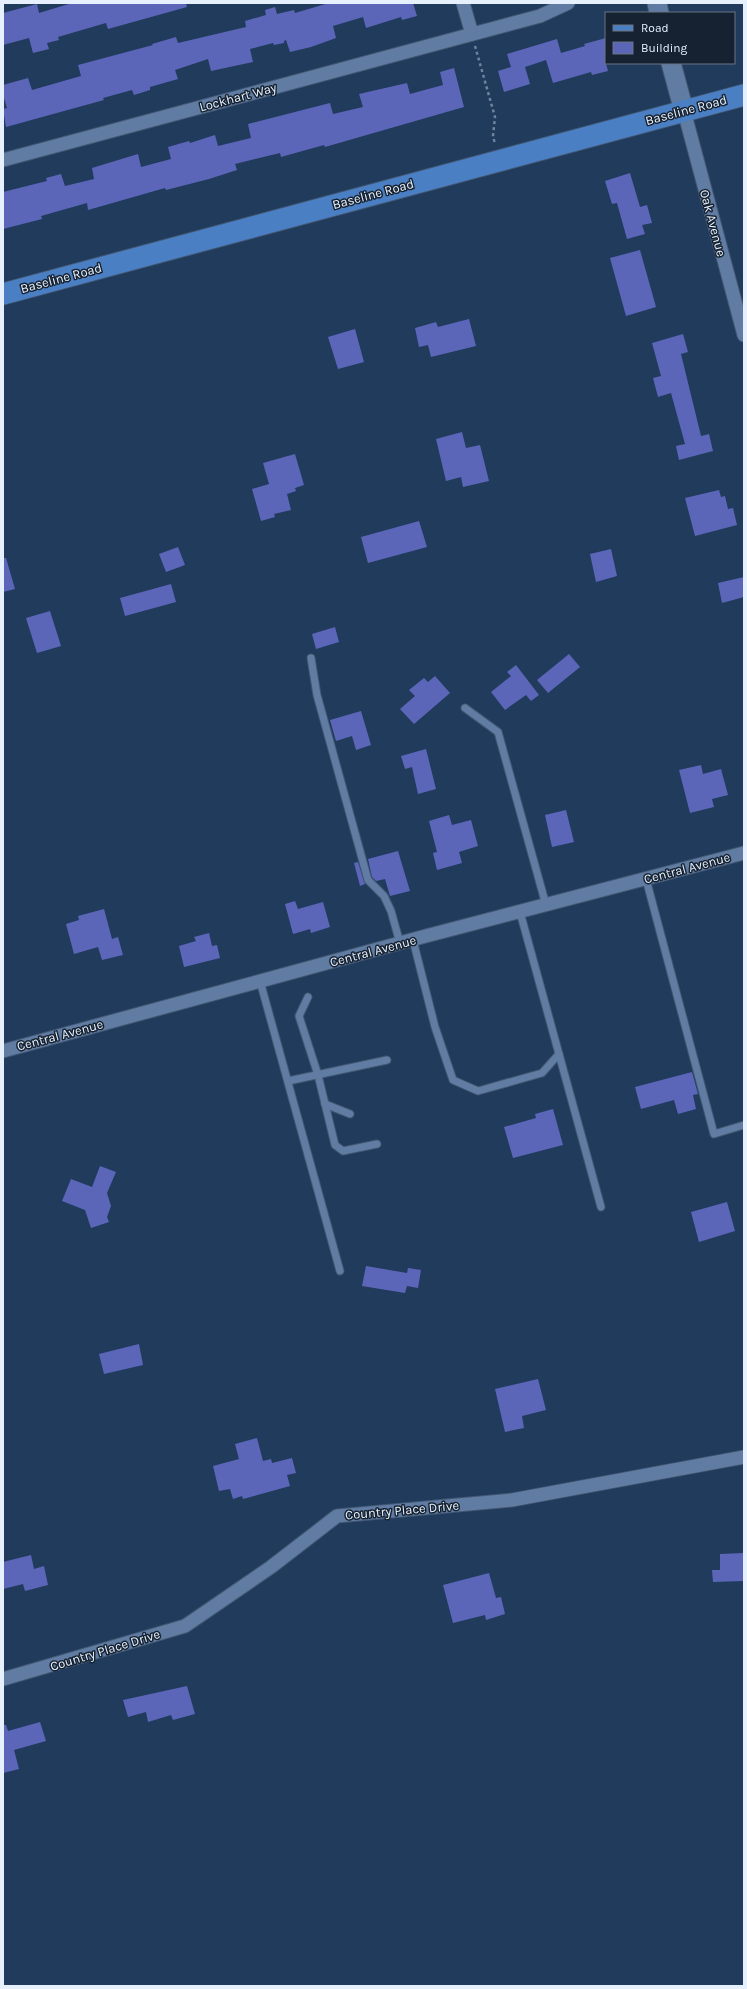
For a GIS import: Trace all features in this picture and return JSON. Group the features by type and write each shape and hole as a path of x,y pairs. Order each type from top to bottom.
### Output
{"main road":[{"name":"Baseline Road","path":"3,294 232,231 744,95"}],"street":[{"path":"463,3 472,34"},
{"name":"Lockhart Way","path":"3,160 540,16 568,3"},
{"path":"671,64 684,111"},
{"name":"Oak Avenue","path":"684,111 744,335"},
{"name":"Central Avenue","path":"3,1051 400,943 744,853"},
{"name":"Country Place Drive","path":"3,1679 185,1626 271,1567 337,1516 512,1500 744,1457"}],"lane":[{"path":"311,658 317,695 368,880 384,896 391,911 400,943"},
{"path":"465,708 498,732 546,905"},
{"path":"646,879 714,1134 744,1125"},
{"path":"520,912 602,1207"},
{"path":"413,940 435,1027 453,1080 478,1091 542,1073 560,1054"},
{"path":"260,981 340,1271"},
{"path":"308,997 299,1016 318,1075 335,1145 343,1151 377,1144"},
{"path":"288,1081 387,1060"},
{"path":"325,1104 350,1114"}],"path":[{"path":"472,34 495,117 493,136 500,161"}],"building":[{"path":"72,3 186,3 187,7 108,29 106,23 58,37 59,40 47,43 49,49 33,53 29,38 3,45 3,13 37,4 39,13"},
{"path":"329,3 413,3 417,16 402,20 401,17 366,28 363,17 333,26 336,38 311,47 290,52 286,40 284,43 274,45 273,43 250,49 253,62 211,71 208,59 175,70 178,79 150,87 150,90 134,95 132,90 103,98 104,100 6,127 3,109 7,108 3,95 3,85 28,78 32,90 81,76 78,65 153,45 152,44 176,37 178,43 246,27 245,21 266,15 265,10 275,7 277,14 294,10 295,13"},
{"path":"605,38 605,64 608,71 592,75 591,72 553,83 546,60 525,67 530,84 504,92 498,71 511,67 507,54 557,39 561,53 585,46 584,44"},
{"path":"454,68 464,107 325,147 324,145 281,157 280,153 235,164 237,170 209,179 166,190 165,188 88,210 87,203 41,216 42,219 3,229 3,192 47,181 46,178 61,174 65,186 94,179 92,168 138,154 141,167 171,159 168,147 189,141 190,143 215,135 218,146 251,138 248,124 330,103 333,114 363,107 359,94 407,83 410,94 443,85 440,72"},
{"path":"630,173 640,207 647,205 652,223 642,225 645,234 627,239 617,203 612,204 605,181"},
{"path":"640,250 656,307 626,316 610,258"},
{"path":"469,319 476,346 431,357 428,345 419,347 415,328 436,322 438,327"},
{"path":"355,329 364,362 338,369 328,337"},
{"path":"683,334 688,352 681,354 701,436 709,434 713,451 679,460 676,446 685,444 671,393 658,397 653,378 661,376 652,343"},
{"path":"462,432 466,448 480,445 489,481 463,487 461,477 446,481 436,439"},
{"path":"295,454 304,485 295,488 296,491 287,494 291,510 274,514 275,517 261,521 252,489 269,484 263,463"},
{"path":"719,490 721,497 725,496 728,509 733,508 737,525 695,536 685,498"},
{"path":"419,521 427,547 368,563 361,537"},
{"path":"178,547 185,565 166,572 159,554"},
{"path":"611,549 617,576 596,582 590,554"},
{"path":"3,558 6,558 15,589 3,592"},
{"path":"744,577 744,597 722,603 718,583"},
{"path":"171,584 176,602 125,616 120,598"},
{"path":"50,611 61,646 37,653 26,618"},
{"path":"335,627 339,642 316,649 312,634"},
{"path":"569,654 580,667 548,693 537,680"},
{"path":"516,665 539,695 531,701 526,695 505,710 491,692 511,676 507,672"},
{"path":"435,676 450,693 414,724 400,709 415,696 409,690 424,678 428,682"},
{"path":"361,711 371,745 356,750 352,736 336,741 330,720"},
{"path":"426,749 436,789 418,794 412,767 405,769 401,756"},
{"path":"701,765 703,774 721,769 728,795 712,799 714,807 690,813 679,770"},
{"path":"566,810 574,842 552,847 545,815"},
{"path":"449,815 452,825 471,820 478,846 459,852 462,863 437,870 433,853 437,852 429,821"},
{"path":"398,851 410,891 390,896 385,879 376,881 372,877 368,859"},
{"path":"358,862 365,884 360,886 354,863"},
{"path":"295,901 298,909 323,902 330,927 311,933 310,929 293,934 285,904"},
{"path":"104,909 112,939 118,937 123,955 102,960 98,947 74,954 66,924 79,920 78,916"},
{"path":"209,933 212,946 217,945 220,958 184,967 179,946 196,941 194,937"},
{"path":"692,1072 698,1094 693,1095 696,1109 678,1114 674,1100 641,1109 635,1087"},
{"path":"553,1109 563,1145 513,1158 504,1127 536,1118 535,1114"},
{"path":"100,1166 116,1172 107,1193 111,1206 107,1217 109,1222 91,1228 85,1210 62,1201 71,1179 92,1187"},
{"path":"727,1202 735,1231 699,1242 691,1212"},
{"path":"366,1266 407,1273 408,1268 421,1270 418,1288 407,1286 405,1293 362,1286"},
{"path":"139,1344 143,1365 104,1374 99,1354"},
{"path":"538,1379 546,1410 522,1416 524,1428 505,1432 495,1389"},
{"path":"257,1438 263,1461 271,1459 272,1463 292,1458 296,1473 287,1475 290,1486 243,1499 242,1496 233,1499 230,1489 219,1491 213,1466 239,1459 235,1444"},
{"path":"744,1553 744,1581 713,1582 712,1570 720,1570 720,1554"},
{"path":"31,1555 34,1569 44,1566 48,1585 25,1591 23,1584 3,1589 3,1562"},
{"path":"489,1573 496,1598 501,1597 505,1614 486,1620 485,1615 453,1623 443,1585"},
{"path":"187,1686 195,1714 173,1720 171,1715 148,1722 146,1712 128,1717 123,1700"},
{"path":"40,1722 46,1741 14,1750 19,1769 3,1773 3,1725 6,1725 8,1731"}]}
